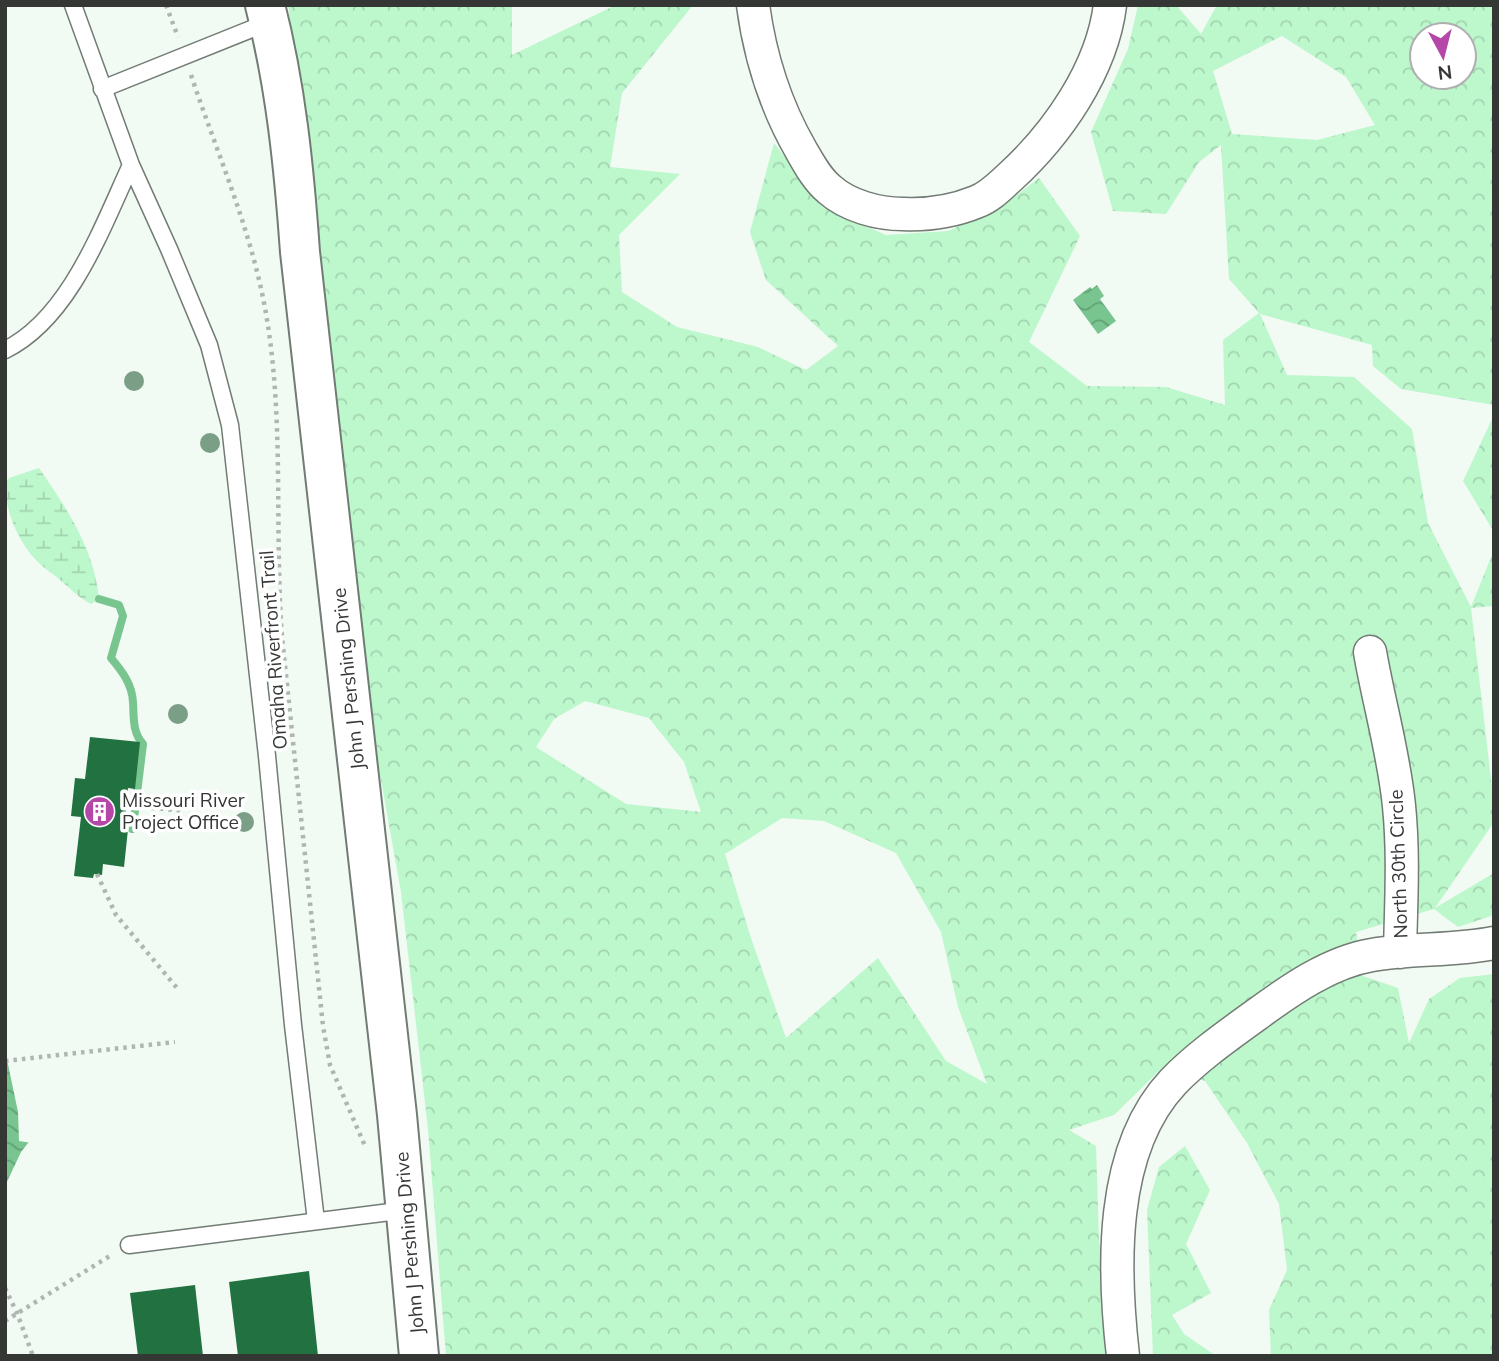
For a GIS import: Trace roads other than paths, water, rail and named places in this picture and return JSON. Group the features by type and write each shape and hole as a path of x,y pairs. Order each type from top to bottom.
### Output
{"street":[{"path":"753,5 768,79 786,122 813,171 829,189 846,201 878,212 917,215 976,202 993,192 1028,160 1055,130 1097,56 1110,5"},
{"name":"John J Pershing Drive","path":"267,14 286,102 294,161 300,252 406,1210 419,1356"},
{"name":"North 30th Circle","path":"1370,652 1399,807 1402,856 1400,952"},
{"path":"1122,1356 1117,1305 1121,1213 1127,1175 1139,1138 1154,1108 1173,1082 1220,1041 1281,997 1337,965 1372,955 1494,943"}],"lane":[{"path":"72,5 131,165 209,345 230,425 316,1221"},
{"path":"102,89 185,57 267,14"},
{"path":"5,350 53,313 90,254 131,165"},
{"path":"129,1245 406,1210"}],"water":[{"path":"1097,285 1104,296 1100,299 1116,321 1098,334 1073,300"},
{"path":"5,914 32,1138 21,1152 5,1186"}],"waterway":[{"path":"99,599 119,605 123,616 111,658 131,689 135,729 143,744 136,801"},
{"path":"132,829 135,811"}],"place":[{"name":"Missouri River Project Office","path":"99,811"}]}
